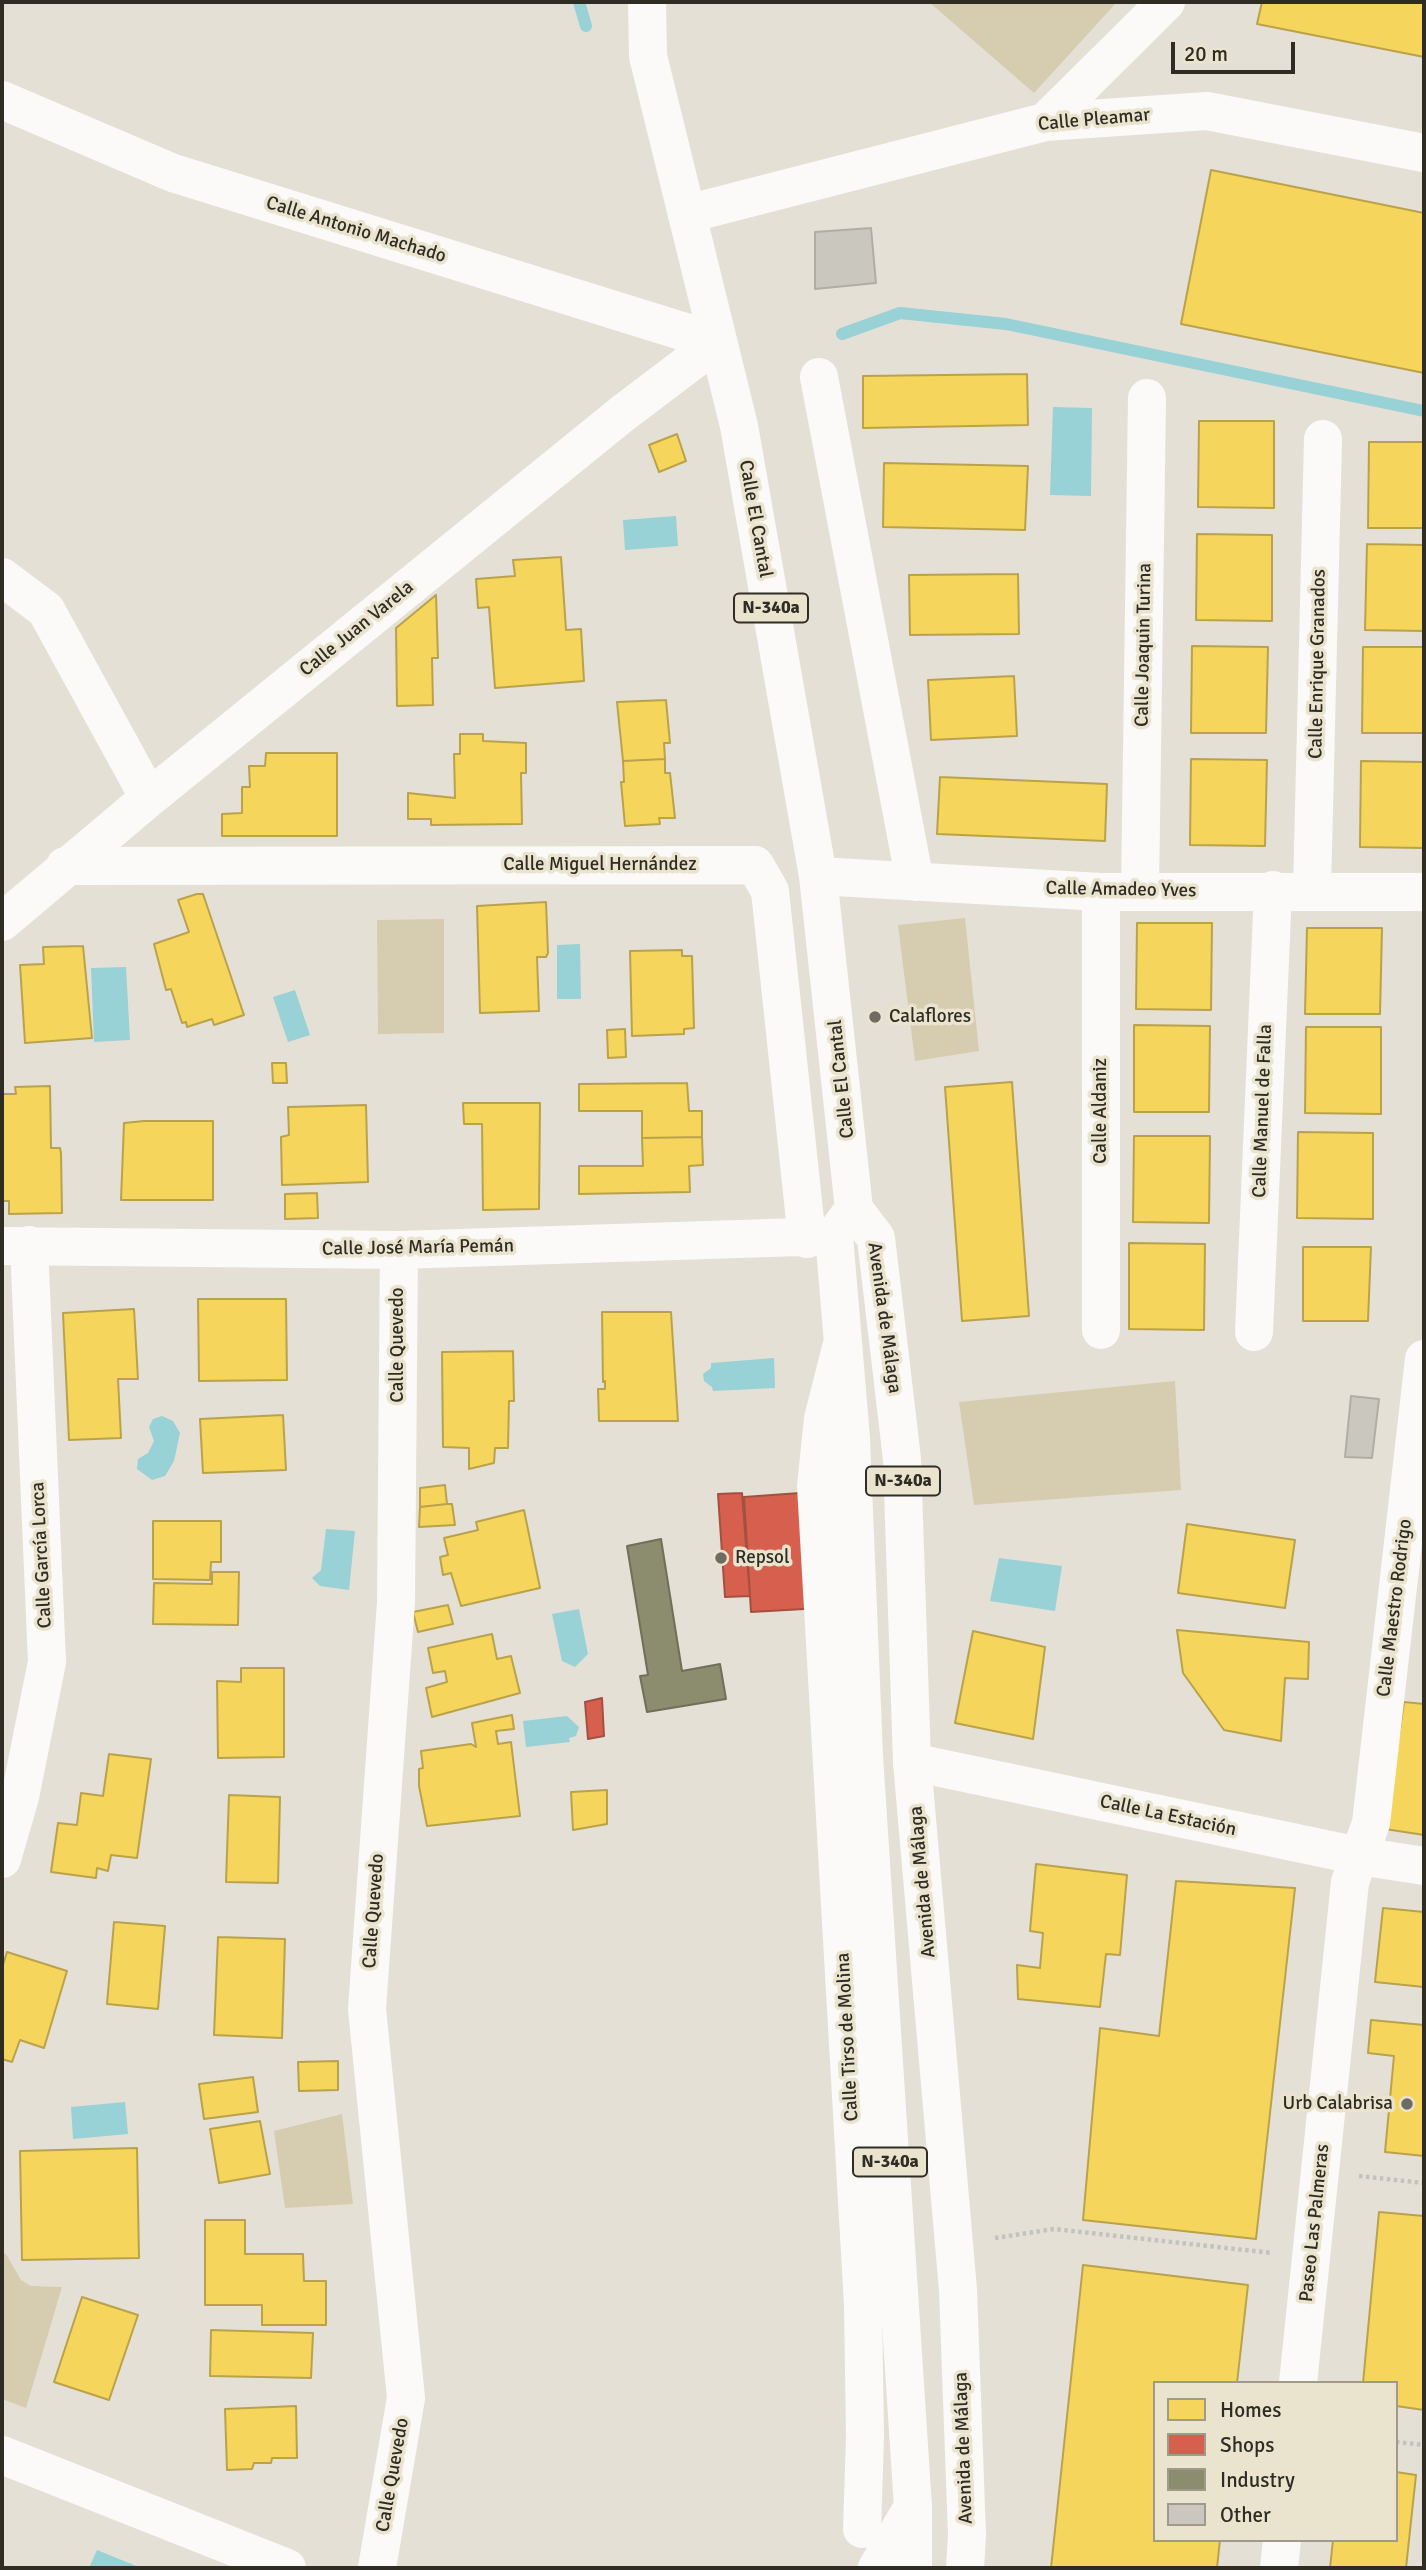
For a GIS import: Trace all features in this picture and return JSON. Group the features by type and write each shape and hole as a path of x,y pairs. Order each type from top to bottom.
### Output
{"street":[{"name":"Calle El Cantal","path":"647,2 648,56 739,426 818,876 837,1024 832,1228"},
{"path":"1045,122 1166,2"},
{"name":"Calle Antonio Machado","path":"2,100 173,173 717,342"},
{"name":"Calle Pleamar","path":"687,214 1045,122 1207,111 1424,153"},
{"name":"Calle Juan Varela","path":"2,922 149,797 622,414 717,342"},
{"path":"819,377 915,882"},
{"name":"Calle Joaquin Turina","path":"1140,892 1147,398"},
{"name":"Calle Enrique Granados","path":"1312,890 1323,439"},
{"path":"2,578 46,610 149,797"},
{"name":"Calle Miguel Hernández","path":"65,866 755,865 770,891 832,1228"},
{"name":"Calle Amadeo Yves","path":"818,876 1101,892 1424,892"},
{"name":"Calle Manuel de Falla","path":"1254,1332 1273,890"},
{"name":"Calle Aldaniz","path":"1101,892 1101,1330"},
{"name":"Calle José María Pemán","path":"15,1246 399,1250 832,1228"},
{"name":"Avenida de Málaga","path":"913,2568 913,2507 882,2043 839,1744 852,1438 832,1228 876,1238 902,1460 912,1762 958,2290 967,2535 965,2568"},
{"name":"Calle García Lorca","path":"2,1859 11,1796 47,1662 15,1246"},
{"name":"Calle Quevedo","path":"377,2568 406,2398 367,2008 396,1602 399,1250"},
{"path":"844,1339 823,1419 816,1486 839,1744 905,1787 916,1811"},
{"name":"Calle Maestro Rodrigo","path":"1359,1856 1371,1823 1424,1359"},
{"name":"Calle Tirso de Molina","path":"839,1744 844,1950 863,2305 865,2437 862,2529"},
{"name":"Calle La Estación","path":"912,1762 1359,1856 1424,1866"},
{"name":"Paseo Las Palmeras","path":"1298,2381 1350,1882 1359,1856"},
{"path":"844,1950 882,2043"},
{"path":"2,2455 287,2568"},
{"path":"877,2568 913,2507"},
{"path":"1279,2568 1282,2542"}],"path":[{"path":"1320,2172 1424,2183"},
{"path":"995,2238 1054,2229 1311,2258"},
{"path":"1398,2442 1424,2445"}],"shaded area":[{"path":"929,2 1117,2 1034,93"},
{"path":"965,918 979,1051 915,1061 898,925"},
{"path":"444,919 444,1033 378,1034 377,920"},
{"path":"1175,1381 1181,1490 974,1505 959,1402"},
{"path":"342,2114 353,2204 285,2208 274,2131"},
{"path":"2,2253 6,2254 21,2280 31,2286 62,2287 26,2408 2,2399"}],"water":[{"path":"1053,407 1092,408 1091,496 1050,495"},
{"path":"676,516 678,546 625,550 623,520"},
{"path":"580,944 581,999 557,999 557,945"},
{"path":"126,967 130,1040 94,1042 91,968"},
{"path":"295,990 310,1035 288,1042 273,997"},
{"path":"774,1358 775,1388 713,1391 704,1381 703,1374 711,1368 711,1363"},
{"path":"162,1416 173,1421 180,1433 174,1461 165,1476 152,1480 137,1469 138,1459 148,1453 154,1441 149,1427 153,1419"},
{"path":"326,1529 355,1531 349,1590 320,1586 312,1578 321,1570"},
{"path":"999,1558 1062,1566 1055,1611 990,1601"},
{"path":"579,1609 588,1654 575,1667 562,1661 552,1614"},
{"path":"567,1716 579,1727 576,1736 569,1738 570,1742 526,1747 523,1721"},
{"path":"125,2102 128,2134 73,2139 71,2107"},
{"path":"97,2550 141,2568 89,2568"}],"building: Homes":[{"path":"1262,2 1424,2 1424,57 1257,24"},
{"path":"1211,170 1424,213 1424,373 1181,324"},
{"path":"1027,374 1028,425 863,428 863,376"},
{"path":"1199,421 1274,421 1274,508 1198,507"},
{"path":"677,434 686,461 659,472 649,445"},
{"path":"1369,442 1424,442 1424,528 1368,528"},
{"path":"884,463 1028,466 1025,530 883,527"},
{"path":"1197,534 1272,535 1272,621 1196,620"},
{"path":"1367,544 1424,545 1424,631 1365,630"},
{"path":"561,557 566,630 581,629 584,681 495,688 489,607 478,608 476,579 515,576 513,560"},
{"path":"1018,574 1019,634 910,635 909,575"},
{"path":"436,595 438,658 432,658 433,705 397,706 396,628"},
{"path":"1192,646 1268,647 1266,733 1191,733"},
{"path":"1363,647 1424,647 1424,733 1362,733"},
{"path":"1014,676 1017,736 931,740 928,680"},
{"path":"666,700 670,743 664,743 665,759 623,761 617,702"},
{"path":"460,734 483,734 483,741 526,743 526,773 521,773 522,824 431,825 431,819 408,819 408,793 455,798 454,754 460,754"},
{"path":"266,753 337,753 337,836 222,836 222,814 242,813 242,787 250,787 249,766 265,766"},
{"path":"665,759 665,773 670,773 675,818 659,818 660,824 625,826 621,782 624,782 623,761"},
{"path":"1191,759 1267,760 1265,846 1190,845"},
{"path":"1361,761 1424,762 1424,848 1360,847"},
{"path":"940,777 1107,784 1105,841 937,834"},
{"path":"203,894 244,1015 214,1025 212,1019 187,1027 186,1022 182,1023 171,989 166,990 154,944 189,932 178,900"},
{"path":"546,902 548,953 546,957 537,957 539,1011 480,1013 477,906"},
{"path":"1137,923 1212,923 1211,1010 1136,1009"},
{"path":"1307,928 1382,928 1380,1014 1305,1014"},
{"path":"83,946 92,1038 25,1043 20,965 44,964 43,947"},
{"path":"682,950 682,956 692,956 694,1028 684,1029 684,1034 632,1036 630,951"},
{"path":"1134,1025 1210,1026 1209,1112 1134,1112"},
{"path":"1306,1027 1381,1027 1381,1114 1305,1113"},
{"path":"625,1029 626,1057 608,1058 607,1030"},
{"path":"272,1063 286,1063 287,1083 273,1083"},
{"path":"1012,1082 1029,1316 962,1321 945,1087"},
{"path":"687,1083 689,1111 702,1111 702,1137 642,1138 642,1111 579,1111 579,1084"},
{"path":"50,1086 51,1148 60,1148 61,1153 62,1213 9,1214 9,1201 3,1201 2,1094 16,1094 15,1087"},
{"path":"463,1103 540,1103 539,1209 483,1210 482,1124 464,1124"},
{"path":"366,1105 368,1182 282,1185 281,1137 289,1135 288,1107"},
{"path":"213,1121 213,1200 121,1200 124,1123"},
{"path":"1298,1132 1373,1133 1373,1219 1297,1218"},
{"path":"1134,1136 1210,1136 1209,1223 1133,1222"},
{"path":"702,1137 703,1165 689,1166 690,1192 579,1194 579,1166 643,1166 642,1138"},
{"path":"317,1193 318,1218 285,1219 285,1194"},
{"path":"1129,1243 1205,1244 1204,1330 1129,1329"},
{"path":"1303,1247 1371,1247 1368,1321 1303,1321"},
{"path":"198,1299 286,1299 287,1380 199,1381"},
{"path":"134,1309 138,1379 118,1379 121,1438 69,1440 63,1313"},
{"path":"602,1312 671,1312 678,1421 599,1421 598,1389 605,1389"},
{"path":"513,1351 514,1401 509,1401 508,1448 495,1448 494,1463 469,1469 469,1448 443,1447 442,1352"},
{"path":"283,1415 286,1470 203,1473 200,1419"},
{"path":"445,1485 447,1504 420,1507 420,1488"},
{"path":"452,1504 455,1525 419,1527 420,1507"},
{"path":"524,1510 540,1588 461,1606 451,1573 443,1575 440,1557 448,1555 444,1538 478,1530 476,1522"},
{"path":"153,1521 221,1521 221,1562 211,1562 210,1580 153,1579"},
{"path":"1187,1524 1295,1540 1285,1608 1178,1593"},
{"path":"212,1572 239,1572 238,1625 153,1624 154,1583 212,1584"},
{"path":"448,1605 453,1624 418,1632 413,1612"},
{"path":"1177,1630 1309,1642 1308,1679 1285,1678 1281,1741 1224,1730 1183,1673"},
{"path":"973,1631 1045,1647 1033,1739 955,1723"},
{"path":"492,1634 497,1659 511,1656 520,1693 432,1717 426,1688 447,1682 445,1671 433,1673 428,1648"},
{"path":"241,1668 284,1668 284,1757 218,1758 217,1681 241,1682"},
{"path":"1404,1702 1424,1704 1424,1835 1385,1829"},
{"path":"512,1715 514,1729 496,1731 498,1744 511,1742 520,1816 427,1826 419,1786 419,1769 423,1768 421,1751 471,1744 476,1747 472,1723"},
{"path":"109,1754 151,1759 137,1858 111,1855 108,1871 97,1868 96,1878 51,1872 58,1823 77,1825 81,1793 103,1796"},
{"path":"607,1790 607,1824 573,1830 571,1792"},
{"path":"229,1795 280,1797 278,1883 226,1882"},
{"path":"1036,1864 1127,1875 1120,1955 1106,1954 1100,2007 1018,1999 1017,1965 1040,1968 1043,1933 1030,1931"},
{"path":"1176,1881 1295,1888 1256,2239 1083,2220 1100,2028 1159,2036"},
{"path":"1383,1908 1424,1912 1424,1987 1375,1982"},
{"path":"114,1922 165,1926 158,2009 107,2004"},
{"path":"218,1937 285,1939 282,2038 214,2035"},
{"path":"7,1952 67,1971 44,2048 20,2040 12,2062 2,2059 2,1968"},
{"name":"Urb Calabrisa","path":"1371,2020 1424,2025 1424,2156 1385,2152 1394,2056 1368,2053"},
{"path":"338,2061 338,2090 299,2091 298,2062"},
{"path":"253,2077 258,2112 204,2119 199,2084"},
{"path":"260,2121 270,2174 219,2183 210,2129"},
{"path":"137,2148 139,2258 22,2260 20,2151"},
{"path":"1379,2212 1424,2216 1424,2410 1398,2406 1398,2381 1363,2381"},
{"path":"205,2220 245,2220 245,2254 303,2254 304,2281 326,2281 326,2325 262,2325 262,2305 205,2305"},
{"path":"1083,2265 1248,2285 1237,2381 1153,2381 1153,2542 1220,2542 1217,2568 1051,2568"},
{"path":"82,2297 138,2315 109,2400 54,2382"},
{"path":"211,2330 313,2333 311,2378 210,2376"},
{"path":"296,2406 297,2458 272,2458 271,2463 254,2463 252,2469 227,2470 225,2409"},
{"path":"1398,2472 1416,2475 1406,2568 1330,2568 1333,2542 1398,2542"}],"building: Shops":[{"path":"814,1492 822,1608 751,1612 744,1497"},
{"path":"742,1493 750,1596 725,1597 718,1494"},
{"path":"602,1698 604,1736 588,1739 585,1702"}],"building: Industry":[{"path":"661,1539 682,1671 720,1664 726,1699 647,1712 640,1676 648,1675 627,1546"}],"building: Other":[{"path":"871,228 876,283 815,289 815,232"},
{"path":"1351,1396 1379,1399 1372,1458 1345,1457"}],"waterway":[{"path":"579,2 586,26"},
{"path":"842,334 900,313 1006,324 1424,411"}],"place":[{"name":"Calaflores","path":"875,1017"},
{"name":"Repsol","path":"721,1558"},
{"name":"Urb Calabrisa","path":"1407,2104"}]}
